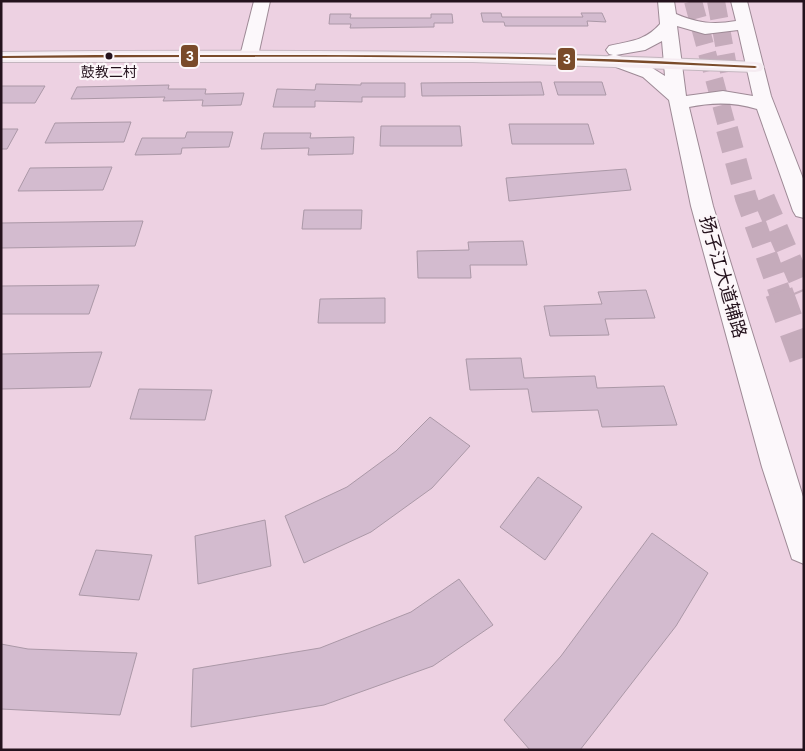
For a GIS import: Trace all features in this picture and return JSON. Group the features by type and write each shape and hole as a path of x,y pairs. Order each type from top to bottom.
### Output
{"main road":[{"path":"250,51 262,1"},
{"path":"739,1 766,106 804,211"},
{"path":"614,55 643,46 658,38 667,14 694,28 714,30 744,24"},
{"name":"扬子江大道辅路","path":"667,14 679,101 702,206 777,467 804,548"},
{"path":"1,47 563,53 754,62"},
{"path":"1,57 250,51"},
{"path":"614,55 663,81 679,101 727,96 766,106"}],"building":[{"path":"481,13 501,13 502,17 583,17 581,13 602,13 606,22 587,21 588,26 505,26 504,22 483,22"},
{"path":"330,14 351,14 350,18 431,18 431,14 452,14 453,23 434,23 434,27 350,28 351,24 329,24"},
{"path":"541,82 544,95 422,96 421,83"},
{"path":"554,82 602,82 606,95 558,95"},
{"path":"361,83 405,83 405,97 362,97 362,102 315,101 315,107 273,107 277,89 315,90 316,84 361,85"},
{"path":"169,85 168,89 206,89 205,94 244,93 241,105 202,106 203,100 163,101 165,97 71,99 77,87"},
{"path":"1,86 45,86 35,103 1,103"},
{"path":"131,122 124,142 45,143 55,123"},
{"path":"509,124 588,124 594,144 512,144"},
{"path":"381,126 460,126 462,146 380,146"},
{"path":"1,129 18,129 7,149 1,149"},
{"path":"187,132 233,132 229,147 182,148 181,154 135,155 142,138 185,138"},
{"path":"264,133 311,133 310,138 354,137 353,154 308,155 309,148 261,149"},
{"path":"112,167 103,190 18,191 30,168"},
{"path":"626,169 631,190 509,201 506,178"},
{"path":"304,210 362,210 361,229 302,229"},
{"path":"143,221 135,246 1,248 1,223"},
{"path":"523,241 527,265 470,265 471,278 418,278 417,251 469,250 468,242"},
{"path":"99,285 89,314 1,314 1,286"},
{"path":"646,290 655,318 605,319 609,335 550,336 544,306 602,304 598,292"},
{"path":"385,298 385,323 318,323 320,299"},
{"path":"102,352 90,387 1,389 1,354"},
{"path":"521,358 524,378 595,376 597,388 664,386 677,425 602,427 598,410 532,412 528,389 470,390 466,359"},
{"path":"139,389 212,390 205,420 130,419"},
{"path":"430,417 470,446 432,488 371,532 304,563 285,516 347,487 396,451"},
{"path":"538,477 582,507 545,560 500,527"},
{"path":"265,520 271,566 198,584 195,536"},
{"path":"652,533 708,573 676,626 580,750 530,750 504,720 561,656"},
{"path":"96,550 152,555 139,600 79,595"},
{"path":"459,579 493,625 433,666 324,705 191,727 193,669 320,648 411,612"},
{"path":"1,644 28,649 137,653 120,715 1,709"}],"tunnel":[{"path":"693,1 728,130"},
{"path":"716,1 729,72"},
{"path":"727,129 746,198 780,293"},
{"path":"764,198 804,291"},
{"path":"779,292 804,361"}],"transit line":[{"name":"3","path":"1,57 473,57 661,62 755,67"}],"place":[{"name":"鼓教二村","path":"109,56"}]}
